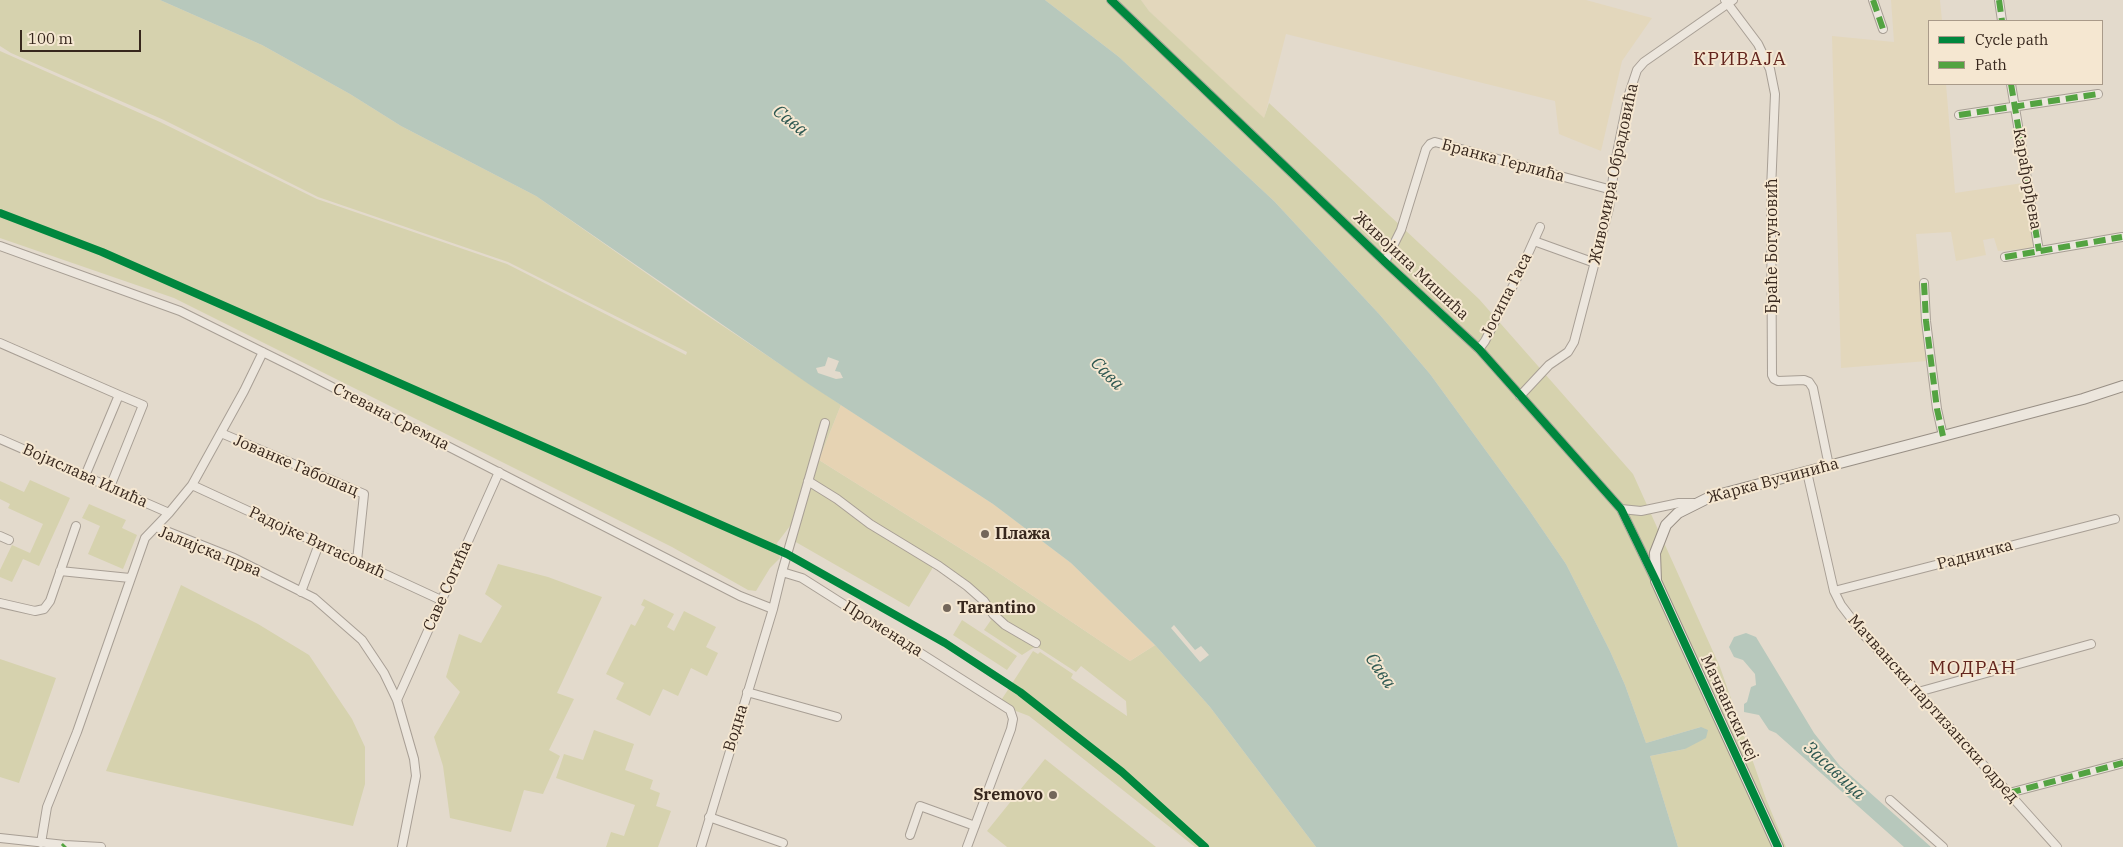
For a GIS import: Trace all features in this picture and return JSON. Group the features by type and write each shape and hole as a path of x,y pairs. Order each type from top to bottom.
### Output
{"street":[{"name":"Живојина Мишића","path":"1111,0 1385,262 1479,349 1621,509 1656,581"},
{"path":"1873,0 1884,29"},
{"path":"1999,0 2002,20"},
{"name":"Живомира Обрадовића","path":"1520,396 1549,365 1568,352 1574,342 1609,208 1629,94 1637,70 1644,62 1728,1"},
{"name":"Браће Богуновић","path":"1728,1 1758,44 1770,69 1775,94 1771,190 1772,374 1774,379 1778,381 1804,380 1809,382 1813,388 1829,466"},
{"name":"Карађорђева","path":"2011,85 2039,251"},
{"name":"Карађорђева","path":"1959,115 2098,94"},
{"name":"Бранка Герлића","path":"1385,262 1401,230 1426,149 1435,142 1612,190"},
{"name":"Јосипа Гаса","path":"1479,349 1510,292 1540,227"},
{"name":"Карађорђева","path":"2005,257 2122,237"},
{"name":"Јосипа Гаса","path":"1534,241 1595,263"},
{"name":"Стевана Сремца","path":"0,246 180,311 740,596 773,609"},
{"path":"1924,283 1926,321 1943,436"},
{"path":"0,343 143,404 110,487"},
{"path":"156,527 192,485 263,352"},
{"name":"Жарка Вучинића","path":"1656,581 1655,552 1659,539 1666,525 1678,513 1694,503 1710,497 2083,399 2123,386"},
{"path":"85,476 119,395"},
{"path":"773,609 825,422"},
{"name":"Јованке Габошац","path":"221,433 364,494 356,561"},
{"name":"Војислава Илића","path":"0,439 169,513"},
{"name":"Саве Согића","path":"397,700 499,472"},
{"name":"Мачвански партизански одред","path":"1807,472 1834,591 1851,619 2057,847"},
{"path":"808,481 837,499 877,529 939,566 967,586 1005,625 1036,643"},
{"name":"Радојке Витасовић","path":"192,485 441,600"},
{"path":"1621,509 1640,511 1679,503 1694,503"},
{"name":"Радничка","path":"1834,591 2116,518"},
{"path":"0,603 35,611 42,610 50,601 76,526"},
{"name":"Јалијска прва","path":"41,843 47,807 77,732 130,578 145,538 149,531 156,527 234,558 301,592 324,606 362,640 384,674 397,700 409,740 416,776 402,847"},
{"path":"0,536 9,540"},
{"path":"301,592 319,544"},
{"path":"60,571 130,578"},
{"name":"Променада","path":"782,572 802,578 1000,702 1012,714 1011,729 975,826"},
{"name":"Мачвански кеј","path":"1656,581 1778,847"},
{"name":"Водна","path":"701,847 773,609"},
{"path":"1918,692 2091,644"},
{"path":"747,692 837,717"},
{"path":"2009,793 2123,763"},
{"path":"1890,800 1943,847"},
{"path":"910,835 920,806 975,826 967,847"},
{"path":"710,817 783,843"},
{"path":"0,838 64,846 101,847"}],"shaded area":[{"path":"0,0 160,0 262,45 350,94 401,126 536,196 693,306 841,405 819,460 990,567 1130,661 1155,645 1210,707 1316,847 1195,847 1029,716 1003,706 1000,702 1033,651 1038,654 1040,652 1073,674 1071,678 1127,716 1126,701 1081,666 1076,672 1036,646 1022,655 984,630 991,620 980,595 935,564 909,607 794,541 803,509 777,543 780,558 770,568 756,591 748,590 672,547 174,298 0,238 0,51 160,122 317,199 507,264 686,355 687,352 508,262 318,197 164,120 11,53 0,46"},
{"path":"1045,0 1141,0 1149,11 1264,118 1269,103 1479,299 1633,474 1720,667 1766,799 1786,847 1678,847 1650,756 1685,749 1701,727 1646,743 1625,685 1610,651 1566,564 1430,374 1380,315 1274,201 1119,57"},
{"path":"1141,0 1586,0 1652,18 1622,61 1601,151 1559,134 1555,101 1286,34 1264,119 1149,11"},
{"path":"1891,0 1940,0 1942,20 1928,20 1928,85 1946,85 1955,193 2023,183 2035,248 1998,251 1994,238 1983,240 1986,255 1956,261 1951,232 1916,234 1927,361 1841,368 1832,36 1894,42"},
{"path":"30,480 70,498 39,566 23,559 12,582 0,577 0,570 12,545 30,553 43,524 8,508 10,504 0,499 0,481 24,492"},
{"path":"89,504 126,520 122,528 137,535 123,569 88,554 100,526 82,518"},
{"path":"498,564 548,577 602,597 557,693 574,699 549,750 560,756 543,794 524,790 511,832 450,818 443,766 434,737 460,692 446,677 459,634 481,643 502,606 485,594"},
{"path":"181,585 258,624 309,655 352,719 365,747 365,784 353,826 106,771"},
{"path":"644,599 674,614 667,627 674,631 684,611 716,627 706,647 718,653 707,676 691,668 678,696 663,689 650,716 616,699 624,683 606,674 631,624 635,626 645,607 641,605"},
{"path":"962,620 1017,656 1007,670 953,635"},
{"path":"0,659 56,678 19,783 0,777"},
{"path":"594,730 634,744 625,770 653,780 650,789 660,793 656,806 671,811 658,847 606,847 611,832 624,836 635,805 556,778 564,754 583,760"},
{"name":"Sremovo","path":"1045,759 1156,847 1007,847 987,831"}],"sand":[{"name":"Плажа","path":"841,405 993,504 1071,563 1155,645 1130,661 990,567 819,460"}],"water":[{"name":"Сава","path":"160,0 1045,0 1119,57 1274,201 1380,315 1430,374 1566,564 1610,651 1625,685 1646,743 1701,727 1708,730 1706,738 1685,749 1650,756 1678,847 1316,847 1210,707 1155,645 1071,563 993,504 810,385 536,196 401,126 350,94 262,45"},
{"name":"Засавица","path":"1746,633 1756,637 1814,733 1840,766 1931,847 1904,847 1776,733 1769,730 1759,715 1744,712 1744,704 1747,702 1751,687 1756,685 1755,674 1743,660 1734,657 1729,647 1734,637"}],"pier":[{"path":"828,357 839,361 835,371 840,372 843,378 836,379 818,373 816,368 825,366"},
{"path":"1174,625 1195,650 1201,646 1209,655 1200,662 1171,628"}],"marked path":[{"path":"1873,0 1883,29"},
{"path":"1999,0 2002,20"},
{"path":"2011,85 2039,251"},
{"path":"1959,115 2098,94"},
{"path":"2005,257 2122,237"},
{"path":"1924,283 1926,321 1937,409 1943,436"},
{"path":"2009,793 2123,763"}],"cycle path":[{"path":"1111,0 1385,262 1479,349 1621,509 1778,847"},
{"path":"0,213 102,252 787,554 945,643 1020,692 1122,772 1205,847"}],"place":[{"name":"Плажа","path":"985,534"},
{"name":"Tarantino","path":"947,608"},
{"name":"Sremovo","path":"1053,795"}],"district":[{"name":"КРИВАЈА","path":"1740,60"},
{"name":"МОДРАН","path":"1973,669"}]}
